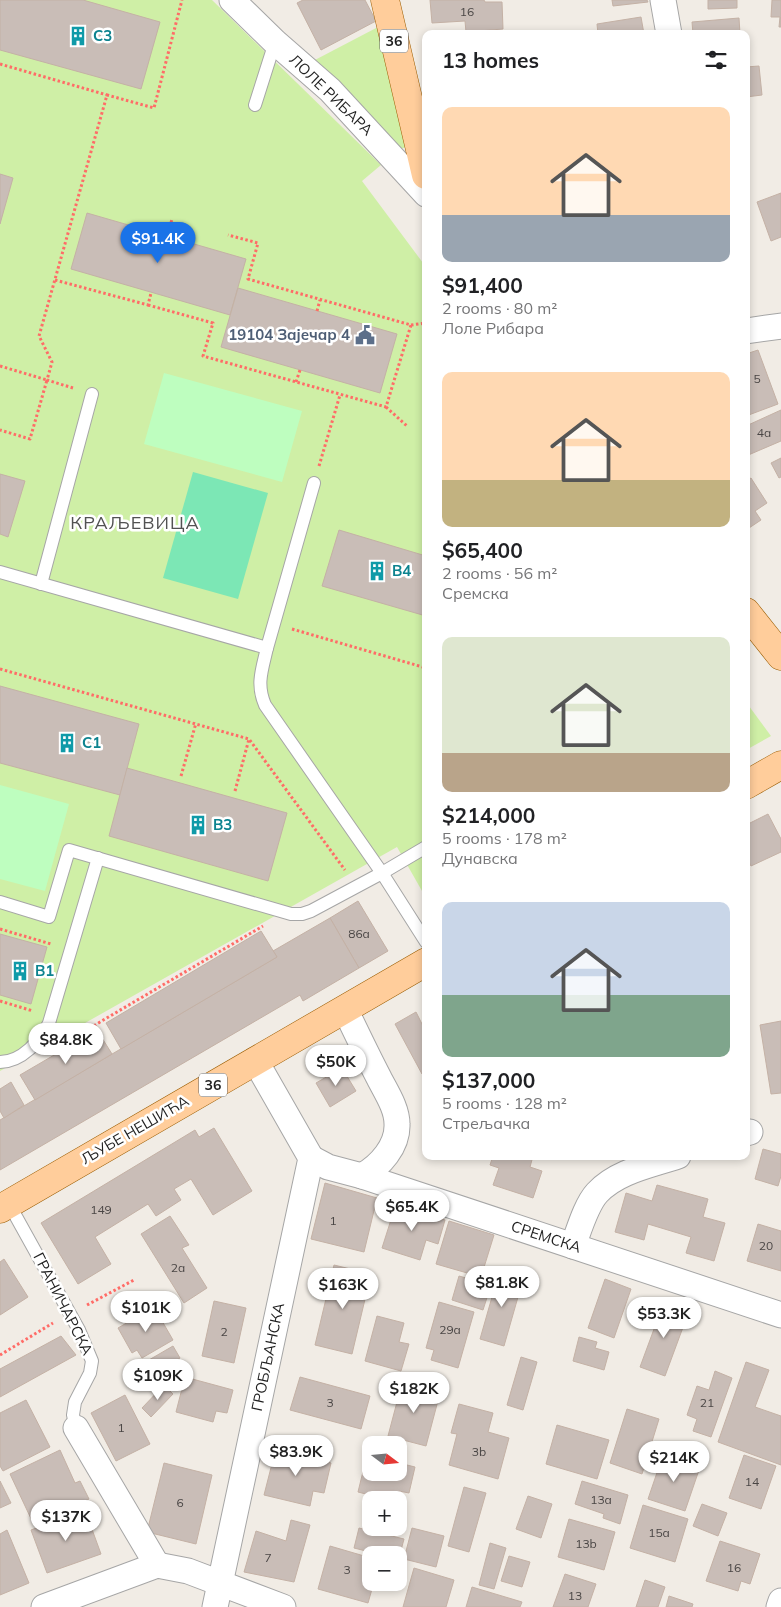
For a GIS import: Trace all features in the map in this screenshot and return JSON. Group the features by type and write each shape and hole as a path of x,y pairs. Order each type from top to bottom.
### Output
{"main road":[{"name":"36","path":"385,0 422,157"},
{"path":"750,617 781,656"},
{"path":"750,783 781,765"},
{"name":"ЉУБЕ НЕШИЋА","path":"4,1206 422,964"}],"street":[{"name":"ЛОЛЕ РИБАРА","path":"232,0 275,42 330,90 422,190"},
{"path":"663,0 668,30"},
{"path":"750,327 781,326"},
{"path":"345,1009 392,1106 397,1124 396,1137 390,1150 375,1167 362,1176"},
{"path":"255,1060 311,1158"},
{"name":"СРЕМСКА","path":"311,1158 328,1167 362,1176 781,1315"},
{"name":"ГРОБЉАНСКА","path":"217,1596 311,1158"},
{"path":"573,1246 596,1194 609,1183 627,1173 666,1160"},
{"name":"ГРАНИЧАРСКА","path":"76,1428 157,1564"},
{"path":"44,1607 157,1564 188,1571 217,1596 284,1607"},
{"path":"779,1607 781,1601"}],"lane":[{"path":"255,105 275,42"},
{"path":"41,584 92,394"},
{"path":"314,483 273,624 259,686 265,705 382,873 422,936"},
{"path":"0,572 267,648"},
{"path":"0,902 49,917 69,850 297,914 311,911 422,849"},
{"path":"0,1062 16,1057 36,1044 50,1023 98,858"},
{"name":"ГРАНИЧАРСКА","path":"4,1206 79,1330 92,1362 90,1373 75,1402 73,1415 76,1428"}],"path":[{"path":"0,64 154,108 182,0"},
{"path":"0,430 30,439 52,362 39,336 107,96"},
{"path":"167,236 172,218"},
{"path":"228,235 258,243 248,278 410,325 422,324"},
{"path":"55,280 213,323 203,356 386,407 407,426"},
{"path":"148,304 151,292"},
{"path":"317,311 320,300"},
{"path":"386,407 410,325"},
{"path":"0,366 92,394"},
{"path":"296,382 300,370"},
{"path":"314,483 340,395"},
{"path":"273,624 422,667"},
{"path":"0,668 249,738 358,886"},
{"path":"181,776 196,724"},
{"path":"235,791 249,738"},
{"path":"58,1048 287,912"},
{"path":"0,929 53,944"},
{"path":"0,1001 34,1011"}],"green space":[{"path":"0,0 212,0 381,165 362,181 422,262 422,891 397,847 0,1071"},
{"path":"378,27 406,147 401,149 313,61"},
{"path":"164,373 302,411 282,482 144,444"},
{"path":"193,472 268,493 238,599 163,578"},
{"path":"750,707 771,736 750,748"},
{"path":"0,785 69,804 45,891 0,879"}],"building":[{"name":"C3","path":"0,0 83,0 160,22 141,89 0,50"},
{"path":"303,0 365,0 376,21 321,50 297,3"},
{"path":"430,0 502,2 503,29 466,30 465,21 432,23"},
{"path":"612,0 647,0 648,2 613,6"},
{"path":"708,0 737,0 737,8 708,9"},
{"path":"772,0 781,0 781,27 779,27 780,17 771,17"},
{"path":"641,17 643,30 598,30 597,24"},
{"path":"739,18 740,30 693,30 692,22"},
{"path":"759,66 762,95 750,96 750,67"},
{"path":"0,174 13,178 0,224"},
{"path":"781,193 781,237 771,241 757,202"},
{"path":"87,213 246,259 230,315 71,269"},
{"path":"238,288 397,334 380,393 221,347"},
{"path":"758,350 778,404 750,414 750,353"},
{"path":"781,410 781,441 750,454 750,424"},
{"path":"781,458 781,477 779,478 771,463"},
{"path":"0,474 25,481 8,537 0,534"},
{"path":"750,479 767,503 755,511 761,520 750,527"},
{"name":"B4","path":"339,530 422,555 422,615 322,586"},
{"name":"C1","path":"0,686 139,724 120,795 0,763"},
{"name":"B3","path":"127,768 287,813 268,881 109,836"},
{"path":"768,814 781,839 781,852 751,866 750,864 750,823"},
{"path":"358,901 388,951 359,968 330,918"},
{"path":"330,918 359,968 303,1001 300,995 0,1170 0,1120 277,957 273,951"},
{"path":"261,931 277,957 121,1049 106,1023"},
{"name":"B1","path":"0,934 47,947 31,1004 0,995"},
{"path":"416,1012 422,1024 422,1074 395,1024"},
{"path":"781,1021 781,1093 771,1094 760,1025"},
{"path":"97,1030 112,1054 35,1100 20,1075"},
{"path":"342,1068 356,1091 330,1107 316,1083"},
{"path":"11,1082 24,1105 4,1118 0,1111 0,1089"},
{"path":"214,1128 252,1191 213,1215 191,1179 174,1189 181,1200 156,1216 148,1204 95,1237 111,1264 78,1284 41,1223 195,1130 199,1137"},
{"path":"763,1149 781,1154 781,1176 778,1186 755,1179"},
{"path":"492,1160 532,1160 530,1167 542,1171 533,1198 493,1185 499,1168 490,1165"},
{"path":"325,1183 377,1198 364,1252 311,1239"},
{"path":"657,1185 708,1199 703,1217 725,1223 714,1261 686,1253 691,1237 648,1224 644,1240 615,1232 626,1193 652,1201"},
{"path":"396,1204 445,1220 438,1244 426,1240 420,1260 382,1248"},
{"path":"170,1216 189,1245 182,1248 207,1288 184,1303 141,1234"},
{"path":"449,1221 494,1235 481,1277 436,1264"},
{"path":"758,1224 781,1231 781,1271 747,1261"},
{"path":"4,1259 28,1297 0,1315 0,1262"},
{"path":"334,1265 371,1274 352,1354 315,1345"},
{"path":"500,1269 524,1276 504,1346 480,1339"},
{"path":"459,1276 491,1285 483,1310 452,1300"},
{"path":"605,1279 631,1289 614,1338 588,1328"},
{"path":"214,1301 246,1308 234,1363 202,1356"},
{"path":"439,1302 474,1312 458,1368 431,1360 434,1350 426,1348"},
{"path":"664,1302 689,1311 665,1376 640,1367"},
{"path":"154,1307 173,1340 142,1358 137,1350 132,1353 118,1328"},
{"path":"377,1316 404,1323 399,1342 409,1344 401,1371 365,1361"},
{"path":"61,1336 76,1355 0,1397 0,1369"},
{"path":"579,1337 597,1342 595,1348 609,1352 604,1370 573,1361"},
{"path":"173,1346 180,1358 148,1376 142,1364"},
{"path":"521,1357 537,1362 523,1410 507,1405"},
{"path":"746,1362 769,1370 755,1407 781,1416 781,1465 718,1442"},
{"path":"715,1371 732,1378 711,1437 693,1431 697,1419 687,1415 697,1386 709,1390"},
{"path":"185,1377 233,1390 227,1413 216,1411 213,1422 176,1412"},
{"path":"300,1377 370,1396 361,1429 290,1410"},
{"path":"402,1383 440,1393 426,1446 408,1441 408,1436 388,1436"},
{"path":"164,1385 173,1394 151,1417 142,1408"},
{"path":"125,1395 150,1444 116,1461 91,1413"},
{"path":"26,1400 50,1447 3,1471 0,1466 0,1413"},
{"path":"459,1404 493,1413 488,1432 509,1438 498,1479 449,1465 457,1434 451,1433"},
{"path":"627,1409 659,1419 642,1474 610,1463"},
{"path":"557,1425 609,1440 597,1479 546,1464"},
{"path":"276,1448 331,1463 324,1493 313,1491 310,1506 264,1495"},
{"path":"60,1450 75,1483 80,1481 89,1499 34,1525 10,1474"},
{"path":"663,1455 700,1467 685,1511 648,1499"},
{"path":"744,1455 776,1466 761,1509 729,1498"},
{"path":"164,1463 212,1475 196,1544 147,1532"},
{"path":"408,1465 415,1467 409,1493 407,1491 358,1492 362,1476 362,1481 408,1481"},
{"path":"0,1481 11,1503 0,1508"},
{"path":"582,1481 628,1495 620,1524 603,1518 604,1514 575,1504"},
{"path":"464,1487 486,1493 469,1552 448,1546"},
{"path":"528,1496 552,1504 541,1538 516,1529"},
{"path":"702,1504 727,1513 718,1536 693,1526"},
{"path":"643,1505 688,1519 675,1562 630,1548"},
{"path":"85,1510 101,1554 47,1573 31,1530"},
{"path":"569,1519 615,1532 604,1570 558,1557"},
{"path":"291,1520 310,1525 294,1582 244,1572 256,1531 286,1541"},
{"path":"359,1528 362,1529 362,1536 392,1536 404,1539 402,1546 362,1546 362,1550 354,1548"},
{"path":"412,1528 444,1536 436,1567 407,1560 407,1547"},
{"path":"7,1530 29,1583 0,1595 0,1534"},
{"path":"720,1541 760,1554 750,1584 741,1581 738,1591 706,1581"},
{"path":"490,1543 506,1548 494,1589 479,1585"},
{"path":"330,1546 362,1555 362,1591 371,1591 368,1603 318,1589"},
{"path":"509,1556 530,1562 522,1587 501,1581"},
{"path":"414,1568 454,1580 446,1607 403,1607"},
{"path":"565,1574 596,1584 588,1607 553,1607"},
{"path":"645,1580 665,1587 658,1607 636,1607"},
{"path":"472,1587 522,1602 520,1607 466,1607"},
{"path":"669,1596 693,1604 692,1607 666,1607"}],"place":[{"name":"C3","path":"78,36"},
{"name":"19104 Зајечар 4","path":"365,335"},
{"name":"B4","path":"377,571"},
{"name":"C1","path":"67,743"},
{"name":"B3","path":"198,825"},
{"name":"B1","path":"20,971"}],"district":[{"name":"КРАЉЕВИЦА","path":"135,523"}]}
